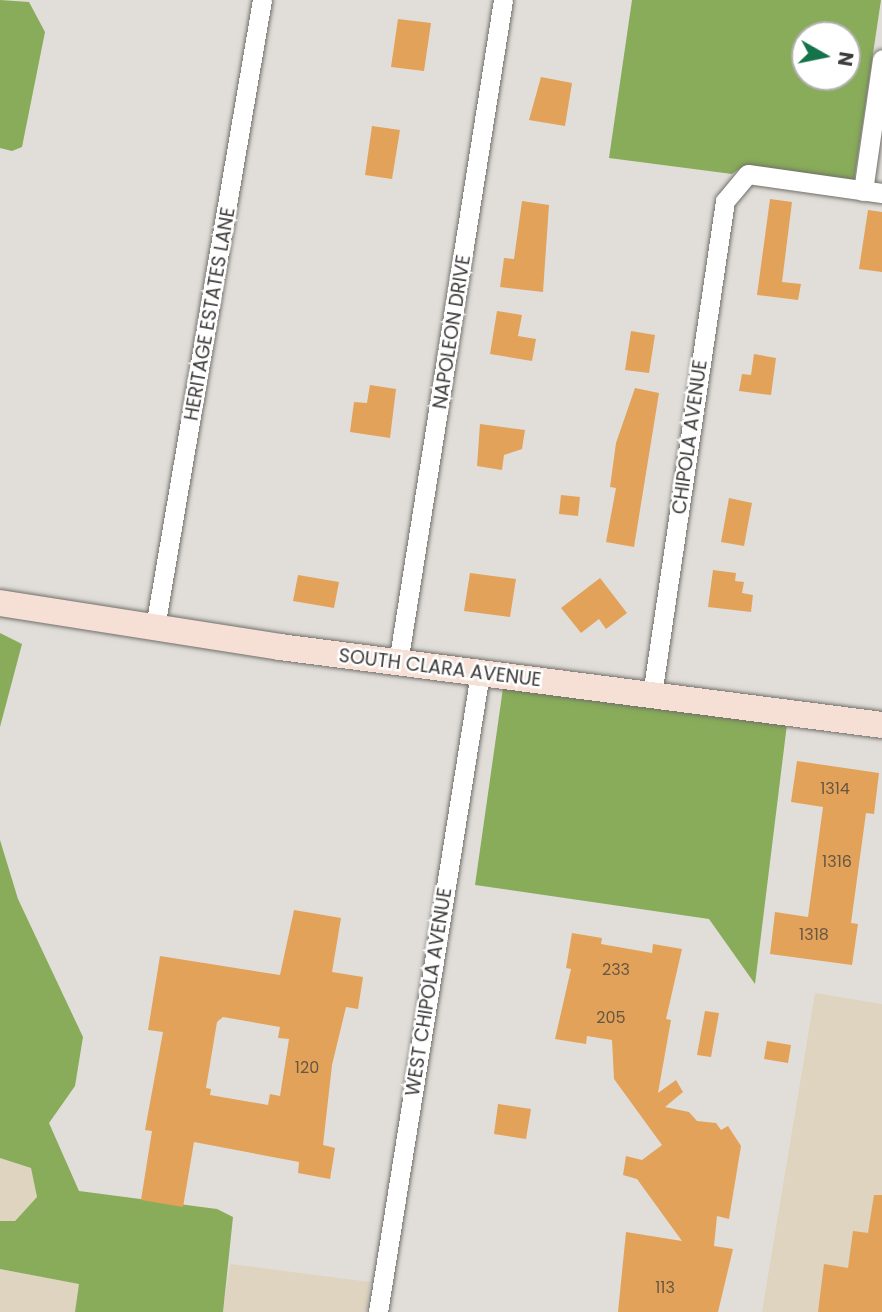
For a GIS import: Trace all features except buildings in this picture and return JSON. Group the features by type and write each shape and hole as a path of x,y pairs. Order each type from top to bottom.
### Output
{"street":[{"name":"HERITAGE ESTATES LANE","path":"155,627 262,0"},
{"name":"NAPOLEON DRIVE","path":"398,663 503,0"},
{"path":"872,192 882,59"},
{"name":"CHIPOLA AVENUE","path":"652,695 725,201 738,182 748,174 872,192"},
{"name":"SOUTH CLARA AVENUE","path":"0,603 398,663 882,725"},
{"name":"WEST CHIPOLA AVENUE","path":"377,1312 480,673"}],"shaded area":[{"path":"815,993 882,1004 882,1312 762,1312"},
{"path":"0,1158 31,1168 37,1197 14,1221 0,1221"},
{"path":"230,1264 370,1282 366,1312 223,1312"},
{"path":"0,1269 80,1284 75,1312 0,1312"}],"green space":[{"path":"0,0 29,2 45,32 22,147 12,151 0,148"},
{"path":"632,0 881,0 854,181 742,167 732,174 609,158"},
{"path":"0,633 22,644 0,727"},
{"path":"503,688 787,724 755,984 709,919 475,885"},
{"path":"0,840 18,899 83,1037 75,1086 49,1123 79,1191 217,1209 233,1217 223,1312 75,1312 79,1284 0,1269 0,1221 15,1221 37,1197 31,1168 0,1158"}]}
